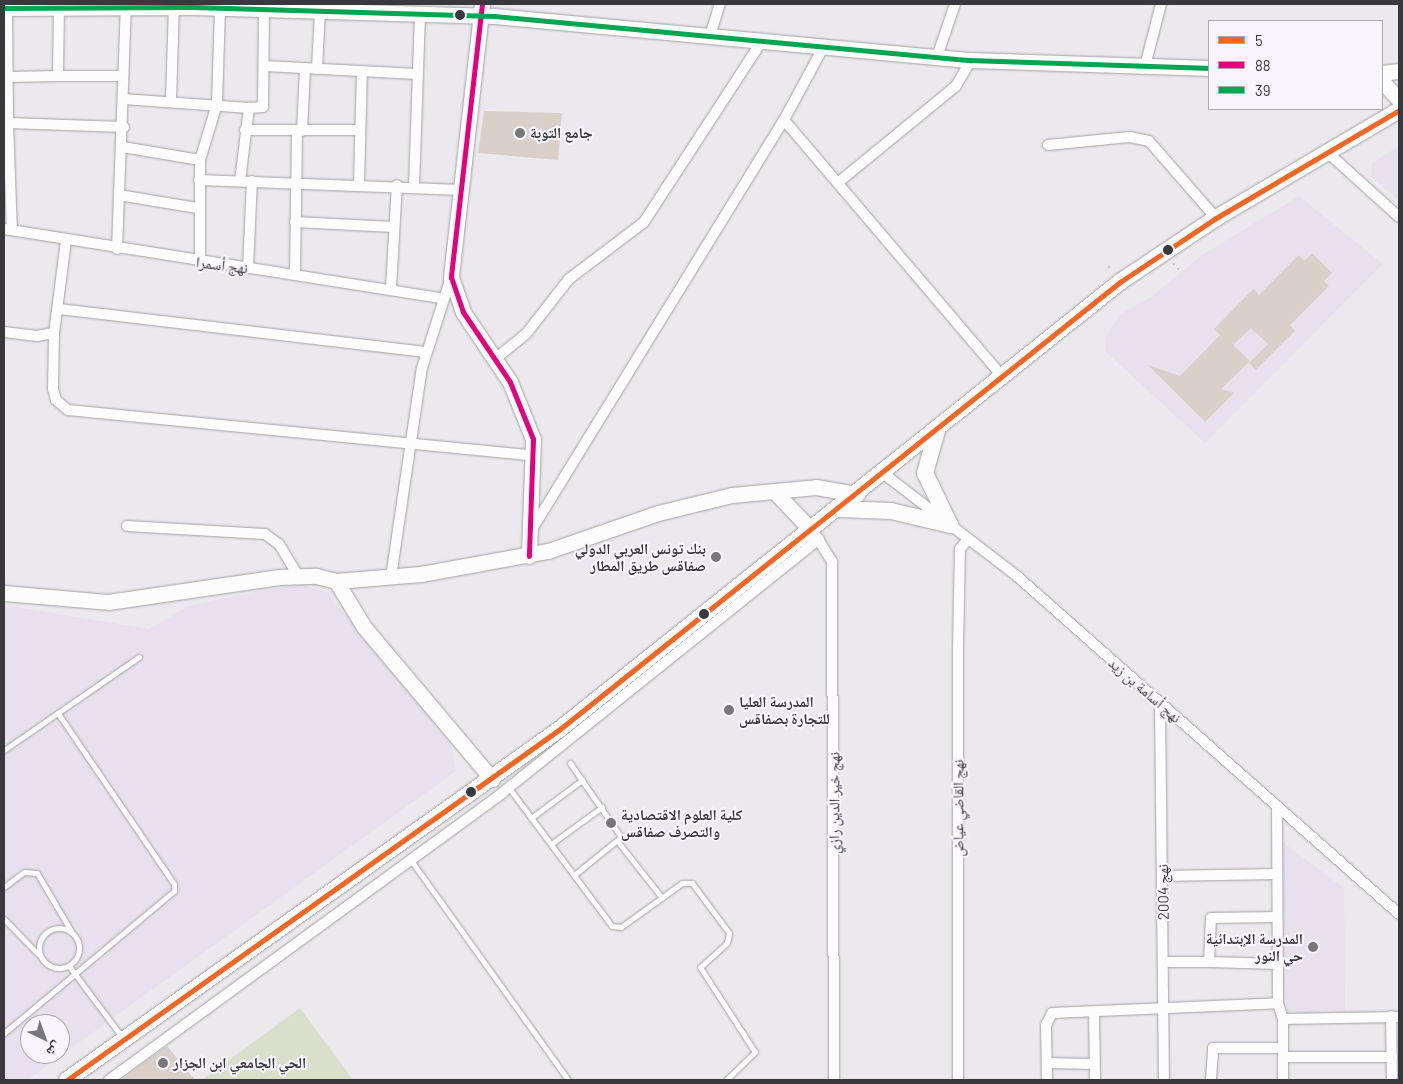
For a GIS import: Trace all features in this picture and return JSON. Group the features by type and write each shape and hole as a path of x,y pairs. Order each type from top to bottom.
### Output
{"main road":[{"path":"67,1080 492,779 816,535 839,509 857,494 1120,282 1216,218 1326,151 1399,110"},
{"path":"938,430 925,473 950,526"},
{"path":"839,509 891,511 950,526"}],"street":[{"path":"710,36 720,4"},
{"path":"937,57 955,4"},
{"path":"1145,66 1162,4"},
{"path":"8,230 5,8 32,5 193,5 264,10 480,11 710,36 971,60 1208,68"},
{"path":"58,76 59,6"},
{"path":"117,249 124,127 122,76 126,6"},
{"path":"171,100 174,6"},
{"path":"200,263 197,208 200,160 217,104 220,8"},
{"path":"123,99 171,100 249,108 263,107 265,66 264,10"},
{"path":"317,68 320,11"},
{"path":"414,186 417,74 415,11"},
{"path":"391,577 425,352 441,298 451,277 462,190 480,11"},
{"path":"495,359 526,334 569,279 644,222 762,41"},
{"path":"529,534 784,120 824,46"},
{"path":"840,181 956,86 971,60"},
{"path":"265,66 417,74"},
{"path":"295,275 296,182 305,69"},
{"path":"359,183 362,71"},
{"path":"1383,73 1399,71"},
{"path":"7,77 122,76"},
{"path":"1383,82 1399,100"},
{"path":"240,181 249,108"},
{"path":"784,120 840,181 1002,376"},
{"path":"8,123 124,127"},
{"path":"245,130 359,130"},
{"path":"1048,145 1130,137 1149,141 1216,218"},
{"path":"123,147 200,160"},
{"path":"1326,151 1399,217"},
{"path":"199,180 359,183 462,190"},
{"path":"248,268 252,181"},
{"path":"391,288 393,227 397,185"},
{"path":"119,195 197,208"},
{"path":"295,222 393,227"},
{"name":"نهج أسمرا","path":"8,230 200,263 391,288 441,298"},
{"path":"66,240 59,309 54,333 53,389 56,400 68,410 533,456"},
{"path":"451,277 462,312 495,359 526,412 533,456 529,556"},
{"path":"59,309 425,352"},
{"path":"4,332 37,336 54,333"},
{"name":"نهج أسامة بن زيد","path":"884,474 1018,577 1399,914"},
{"path":"4,593 108,602 298,576 336,581 391,577 529,556 658,513 732,495 776,493 816,487 857,494"},
{"path":"109,1080 410,858 506,790 816,535 776,493"},
{"path":"127,526 265,534 279,544 298,576"},
{"name":"نهج خير الدين رازي","path":"816,535 832,562 834,1080"},
{"name":"نهج القاضي عياض","path":"958,1080 958,641 960,549 968,539"},
{"path":"336,581 375,641 492,779 506,790"},
{"name":"نهج 2004","path":"1160,704 1164,1080"},
{"path":"1277,807 1278,1003 1283,1019 1283,1080"},
{"path":"1163,876 1277,874"},
{"path":"1209,962 1211,918 1277,917"},
{"path":"1164,962 1278,964"},
{"path":"1047,1080 1047,1017 1052,1013 1094,1013 1164,1005 1278,1003"},
{"path":"1094,1013 1095,1080"},
{"path":"1283,1019 1395,1016 1392,1080"},
{"path":"1211,1080 1213,1048 1392,1057"},
{"path":"1047,1063 1094,1064"}],"lane":[{"path":"4,750 139,658"},
{"path":"4,1033 170,896 174,884 58,712"},
{"path":"570,763 620,832 618,842 574,875"},
{"path":"531,818 582,780"},
{"path":"506,790 531,818 616,928 682,883 692,883 729,933 727,943 700,967 755,1052 726,1080"},
{"path":"551,844 602,807"},
{"path":"618,842 662,898"},
{"path":"410,858 568,1080"},
{"path":"4,887 24,872 37,873 71,932 79,952 69,966 52,968 4,919"},
{"path":"40,956 44,934 54,928 71,932"},
{"path":"69,966 124,1040"}],"shaded area":[{"path":"1399,146 1399,201 1371,177 1372,163"},
{"path":"1299,196 1383,264 1205,443 1106,352 1105,338 1120,314 1151,297 1202,255"},
{"path":"299,583 328,593 451,742 456,771 70,1049 70,1014 20,1014 20,1064 49,1064 27,1080 4,1080 4,605 149,629 191,605"},
{"name":"المدرسة الإبتدائية حي النور","path":"1281,841 1344,888 1345,1012 1287,1013 1282,1005"}],"green space":[{"path":"300,1008 353,1080 202,1080"}],"building":[{"name":"جامع التوبة","path":"484,111 562,113 558,160 478,153"},
{"path":"1312,253 1332,273 1324,281 1329,286 1290,325 1295,331 1256,370 1249,363 1268,344 1251,328 1233,345 1250,361 1221,389 1234,393 1205,422 1148,365 1180,376 1220,335 1214,329 1246,296 1254,289 1259,295 1299,255 1304,261"},
{"name":"الحي الجامعي ابن الجزار","path":"167,1046 195,1080 121,1080 143,1063"}],"transit line":[{"name":"88","path":"482,4 451,277 463,312 510,382 533,439 529,556"},
{"name":"39","path":"4,8 193,7 494,16 971,60 1208,68"},
{"name":"5","path":"67,1080 560,729 1120,282 1216,218 1399,110"}],"place":[{"name":"جامع التوبة","path":"520,133"},
{"name":"بنك تونس العربي الدولي صفاقس طريق المطار","path":"716,557"},
{"name":"المدرسة العليا للتجارة بصفاقس","path":"729,710"},
{"name":"كلية العلوم الاقتصادية والتصرف صفاقس","path":"611,823"},
{"name":"المدرسة الإبتدائية حي النور","path":"1313,947"},
{"name":"الحي الجامعي ابن الجزار","path":"163,1063"}]}
